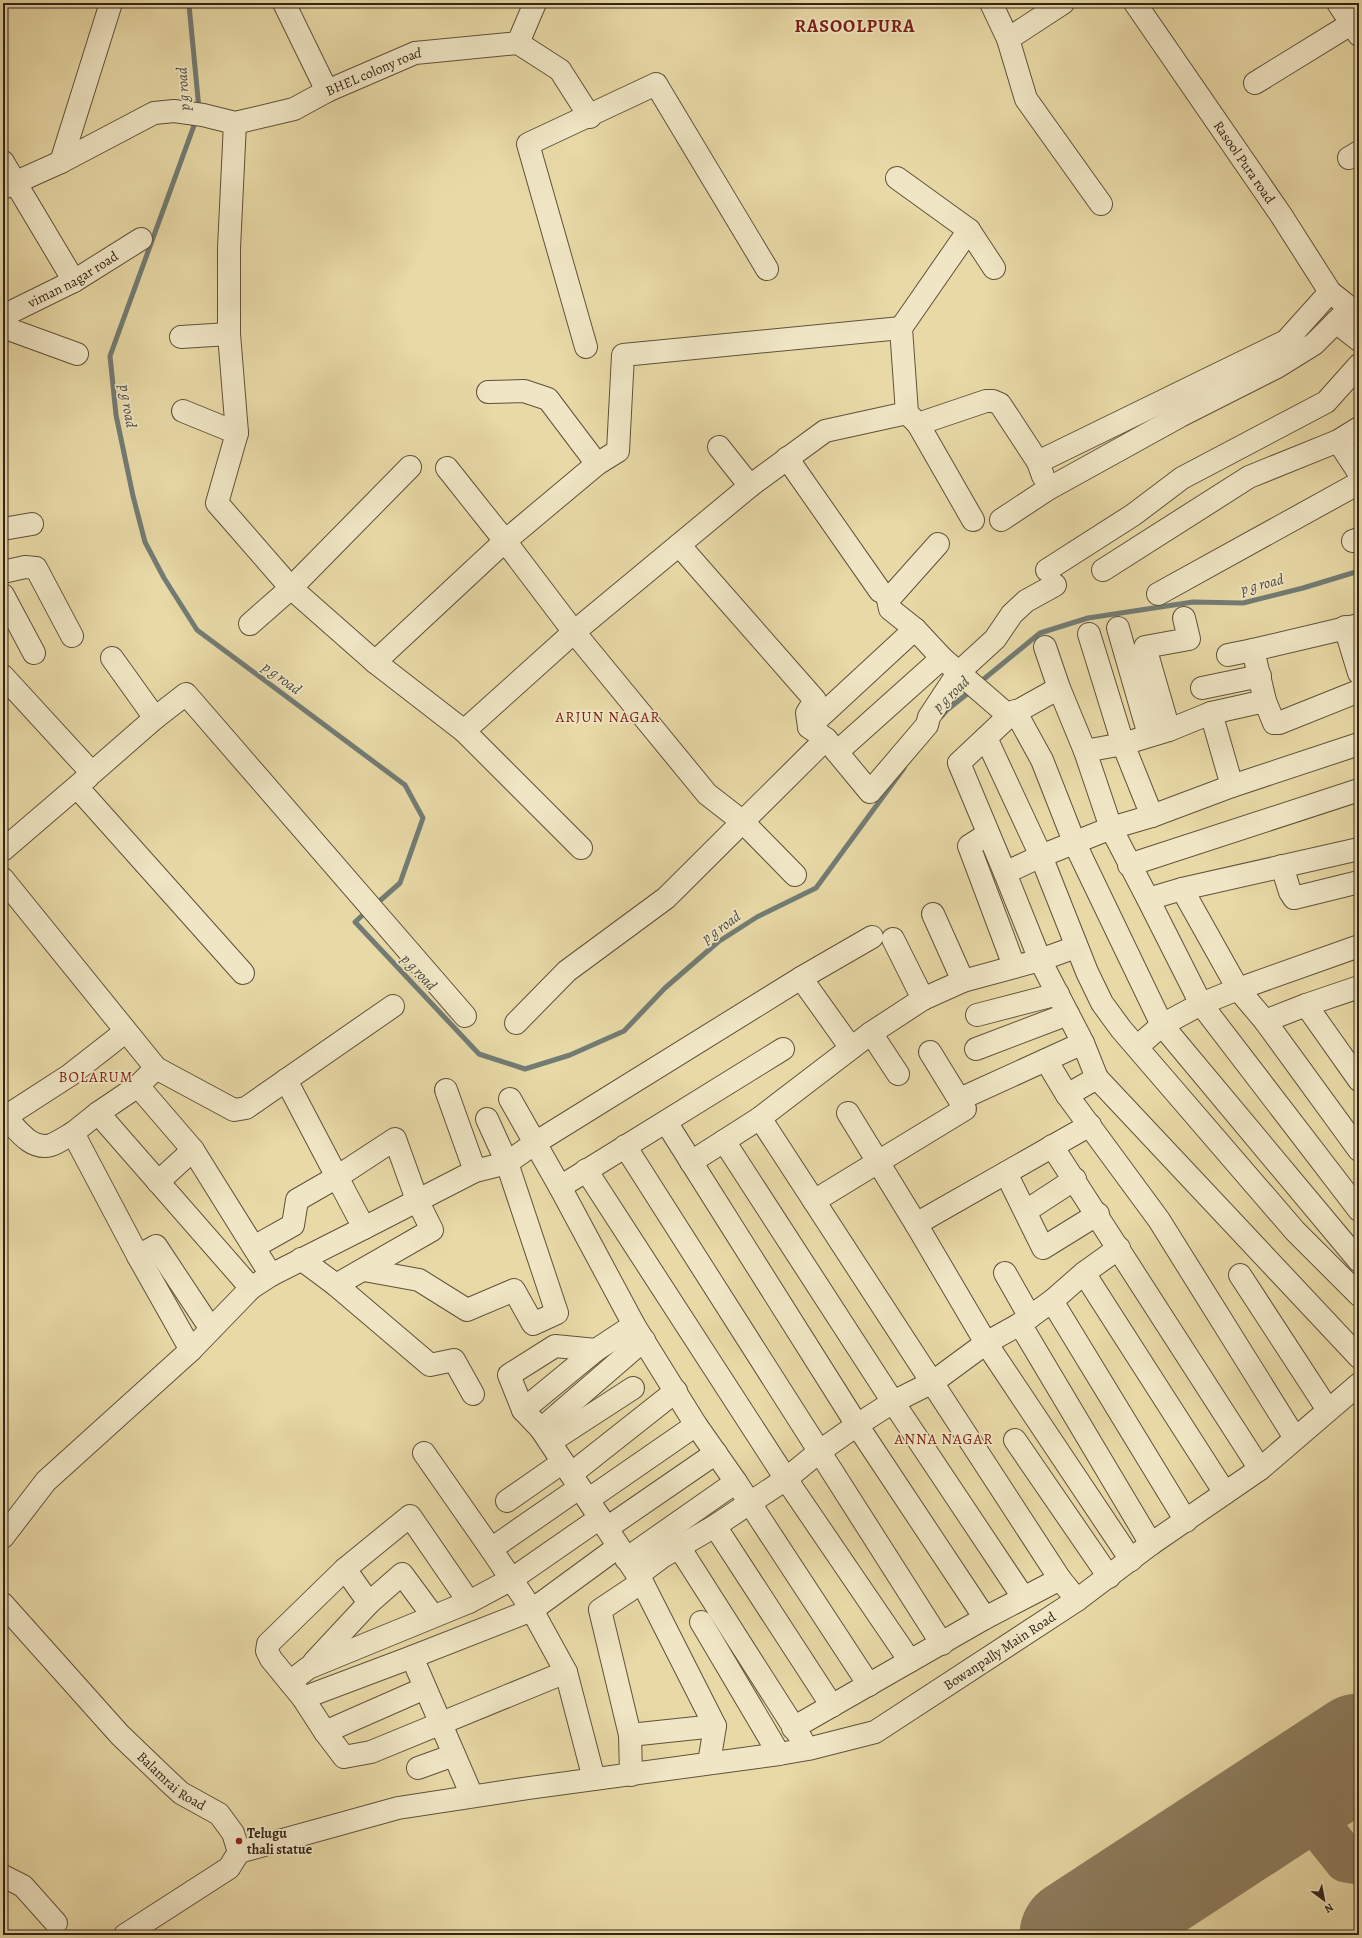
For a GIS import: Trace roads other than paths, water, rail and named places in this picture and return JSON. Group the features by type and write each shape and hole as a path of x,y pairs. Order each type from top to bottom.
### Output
{"street":[{"path":"61,162 111,3"},
{"path":"284,3 327,91"},
{"path":"535,3 518,43 560,70 590,117"},
{"path":"991,3 1008,39 1026,99 1102,204"},
{"path":"1008,39 1063,3"},
{"name":"Rasool Pura road","path":"1135,3 1280,215 1330,292 1348,315 1359,340"},
{"path":"1255,83 1357,26 1338,3"},
{"name":"BHEL colony road","path":"235,123 294,109 327,91 414,53 518,43"},
{"path":"586,347 528,144 590,117 656,84 767,269"},
{"path":"9,185 61,162 154,113 174,111 203,115 235,123 228,248 229,334 237,433 218,502 291,588 375,662 464,731 581,848"},
{"path":"3,162 9,185 74,281"},
{"path":"897,178 968,230 994,268"},
{"path":"968,230 901,328 912,418 973,520"},
{"name":"viman nagar road","path":"3,316 74,281 141,239"},
{"path":"1038,462 1286,341 1330,292"},
{"path":"1001,520 1048,489 1180,416 1277,367 1314,344 1348,315"},
{"path":"3,327 77,354"},
{"path":"375,662 505,541 597,464 618,451 623,355 901,328"},
{"path":"181,337 229,334"},
{"path":"679,545 815,700 807,713 824,739 870,792 927,725 929,717 960,674 995,639 1012,614 1051,578 1182,478 1326,402 1359,365"},
{"path":"488,392 524,391 548,399 597,464"},
{"path":"464,731 574,632 750,486 826,431 912,418 986,401 993,401 1000,404 1038,462 1048,489"},
{"path":"183,411 237,433"},
{"path":"1103,570 1249,476 1338,441 1359,428"},
{"path":"1338,441 1359,473"},
{"path":"719,447 750,486"},
{"path":"787,458 880,591"},
{"path":"250,624 291,588 410,467"},
{"path":"447,468 574,632 707,794 743,822 795,875"},
{"path":"1158,594 1359,483"},
{"path":"3,528 32,524"},
{"path":"938,544 888,600 890,609 915,629 942,658 991,701 1012,713 1042,760 1076,844 1162,1024 1359,1261"},
{"path":"3,572 25,567 36,568 72,636"},
{"path":"3,595 34,653"},
{"path":"1159,733 1145,647 1189,639 1184,618"},
{"path":"1228,654 1254,650 1352,626 1359,673"},
{"path":"1118,628 1159,733"},
{"path":"516,1023 567,971 666,898 743,822 824,739 915,629"},
{"path":"1089,634 1123,744 1152,816"},
{"path":"1045,646 1059,688 1085,752 1111,828 1201,1004 1359,1210"},
{"path":"1254,650 1265,701 1274,722 1279,723 1359,691"},
{"path":"112,658 155,718"},
{"path":"824,739 942,658"},
{"path":"3,676 84,780 243,973"},
{"path":"1202,688 1260,676"},
{"path":"1059,688 1012,713 959,763 1040,960 1083,1043 1097,1078 1359,1357"},
{"path":"3,850 155,718 186,694 465,1016"},
{"path":"1085,752 1123,744 1159,733 1211,714 1265,701"},
{"path":"1211,714 1232,786"},
{"path":"986,738 1041,856 1076,947 1102,1003 1137,1047 1295,1232 1359,1295"},
{"path":"1005,873 1041,856 1076,844 1111,828 1152,816 1232,786 1359,744"},
{"path":"1129,865 1359,790"},
{"path":"988,834 969,846 1014,966"},
{"path":"1148,899 1182,889 1359,849"},
{"path":"1282,866 1290,892 1294,898 1359,882"},
{"path":"3,880 125,1032 156,1068 234,1110 246,1108 392,1006"},
{"path":"1182,889 1238,989 1265,1021 1359,1150"},
{"path":"934,914 963,981"},
{"path":"3,1536 46,1480 190,1350 251,1288 271,1275 301,1259 475,1171 507,1163 535,1143 801,978 872,937"},
{"path":"893,939 923,999"},
{"path":"1137,1047 1162,1024 1201,1004 1238,989 1359,946"},
{"path":"691,1162 760,1118 871,1033 923,999 963,981 1040,960 1076,947"},
{"path":"801,978 851,1048"},
{"path":"1265,1021 1359,987"},
{"path":"977,1015 1058,994"},
{"path":"1306,1005 1359,1080"},
{"path":"976,1049 1068,1014"},
{"path":"125,1032 70,1075 4,1115 27,1140 39,1146 50,1145 73,1133 98,1113 138,1086 156,1068"},
{"path":"871,1033 898,1074"},
{"path":"960,1100 1083,1043"},
{"path":"560,1187 783,1049"},
{"path":"814,1201 966,1109 930,1052"},
{"path":"1046,1060 1067,1095 1090,1124 1159,1220 1295,1438"},
{"path":"1067,1095 1097,1078"},
{"path":"286,1080 364,1228"},
{"path":"138,1086 192,1150 271,1275"},
{"path":"446,1090 475,1171"},
{"path":"510,1099 560,1187 639,1333 696,1425 736,1482 869,1685"},
{"path":"98,1113 251,1288"},
{"path":"848,1113 916,1224 986,1343 1131,1560"},
{"path":"760,1118 1060,1579 1077,1600"},
{"path":"364,1270 419,1280 467,1310 514,1290 533,1324 557,1313 507,1163 487,1119"},
{"path":"666,1122 858,1425 985,1618"},
{"path":"916,1224 1090,1124"},
{"path":"73,1133 190,1350"},
{"path":"254,1246 293,1225 297,1200 337,1177 395,1139 417,1200 432,1230 336,1285"},
{"path":"724,1141 893,1402 1023,1597"},
{"path":"625,1146 942,1644"},
{"path":"1052,1146 1098,1214 1260,1469"},
{"path":"158,1182 192,1150"},
{"path":"586,1170 786,1479 910,1661"},
{"path":"1006,1173 1026,1211 1042,1248 1098,1214"},
{"path":"1026,1211 1075,1179"},
{"path":"138,1256 156,1246 211,1329"},
{"path":"709,1763 715,1726 638,1575 786,1479 820,1451 893,1402 933,1382 986,1343 1025,1321 1052,1301 1084,1273 1119,1248"},
{"path":"301,1259 336,1285 430,1365 454,1360 473,1394"},
{"path":"1006,1273 1025,1321 1151,1544"},
{"path":"1084,1273 1225,1493"},
{"path":"1240,1276 1328,1410"},
{"path":"1052,1301 1186,1521"},
{"path":"523,1410 596,1350 639,1333"},
{"path":"546,1435 639,1333"},
{"path":"596,1350 555,1346 510,1375 523,1410 546,1435 607,1528 716,1453"},
{"name":"Bowanpally Main Road","path":"239,1852 398,1808 472,1796 779,1754 808,1749 874,1732 1077,1600 1151,1544 1260,1469 1359,1384"},
{"path":"546,1435 633,1388"},
{"path":"491,1549 571,1475 676,1391"},
{"path":"571,1475 589,1499 696,1425"},
{"path":"1015,1440 1109,1577"},
{"path":"424,1453 512,1579 532,1610 566,1672 594,1779"},
{"path":"506,1501 571,1475"},
{"path":"297,1690 412,1657 532,1610 736,1482"},
{"path":"468,1602 410,1516 345,1570 268,1644 268,1656 297,1690 344,1757 370,1752 566,1672"},
{"path":"600,1518 642,1582"},
{"path":"308,1668 468,1602 512,1579 600,1518"},
{"path":"715,1526 832,1706"},
{"path":"679,1547 793,1728 808,1749"},
{"path":"345,1570 369,1603"},
{"path":"297,1690 308,1668 369,1603 402,1574 433,1616"},
{"path":"793,1728 985,1618 1060,1579"},
{"path":"632,1775 630,1735 600,1610 642,1582"},
{"name":"Balamrai Road","path":"3,1604 120,1735 181,1793 219,1814 234,1833 239,1852"},
{"path":"701,1622 779,1754"},
{"path":"412,1657 472,1796"},
{"path":"325,1732 425,1688"},
{"path":"630,1735 715,1726"},
{"path":"418,1768 454,1755"},
{"path":"125,1935 220,1875 229,1868 239,1852"},
{"path":"3,1876 23,1886 56,1923"}],"waterway":[{"name":"p g road","path":"187,3 189,5 199,109"},
{"name":"p g road","path":"196,120 110,356 116,415 133,496 145,542 164,578 197,630 405,785 423,818 400,883 375,905"},
{"name":"p g road","path":"979,683 1040,633 1088,618 1193,602 1243,603 1303,588 1359,571"},
{"name":"p g road","path":"942,716 947,710 972,690"},
{"name":"p g road","path":"367,911 355,922 479,1054 525,1069 570,1055 624,1031 665,988 718,942 757,917 816,888 904,768"}],"place":[{"name":"Telugu thali statue","path":"239,1841"}],"district":[{"name":"RASOOLPURA","path":"855,26"},
{"name":"ARJUN NAGAR","path":"608,717"},
{"name":"BOLARUM","path":"96,1077"},
{"name":"ANNA NAGAR","path":"944,1439"}]}
